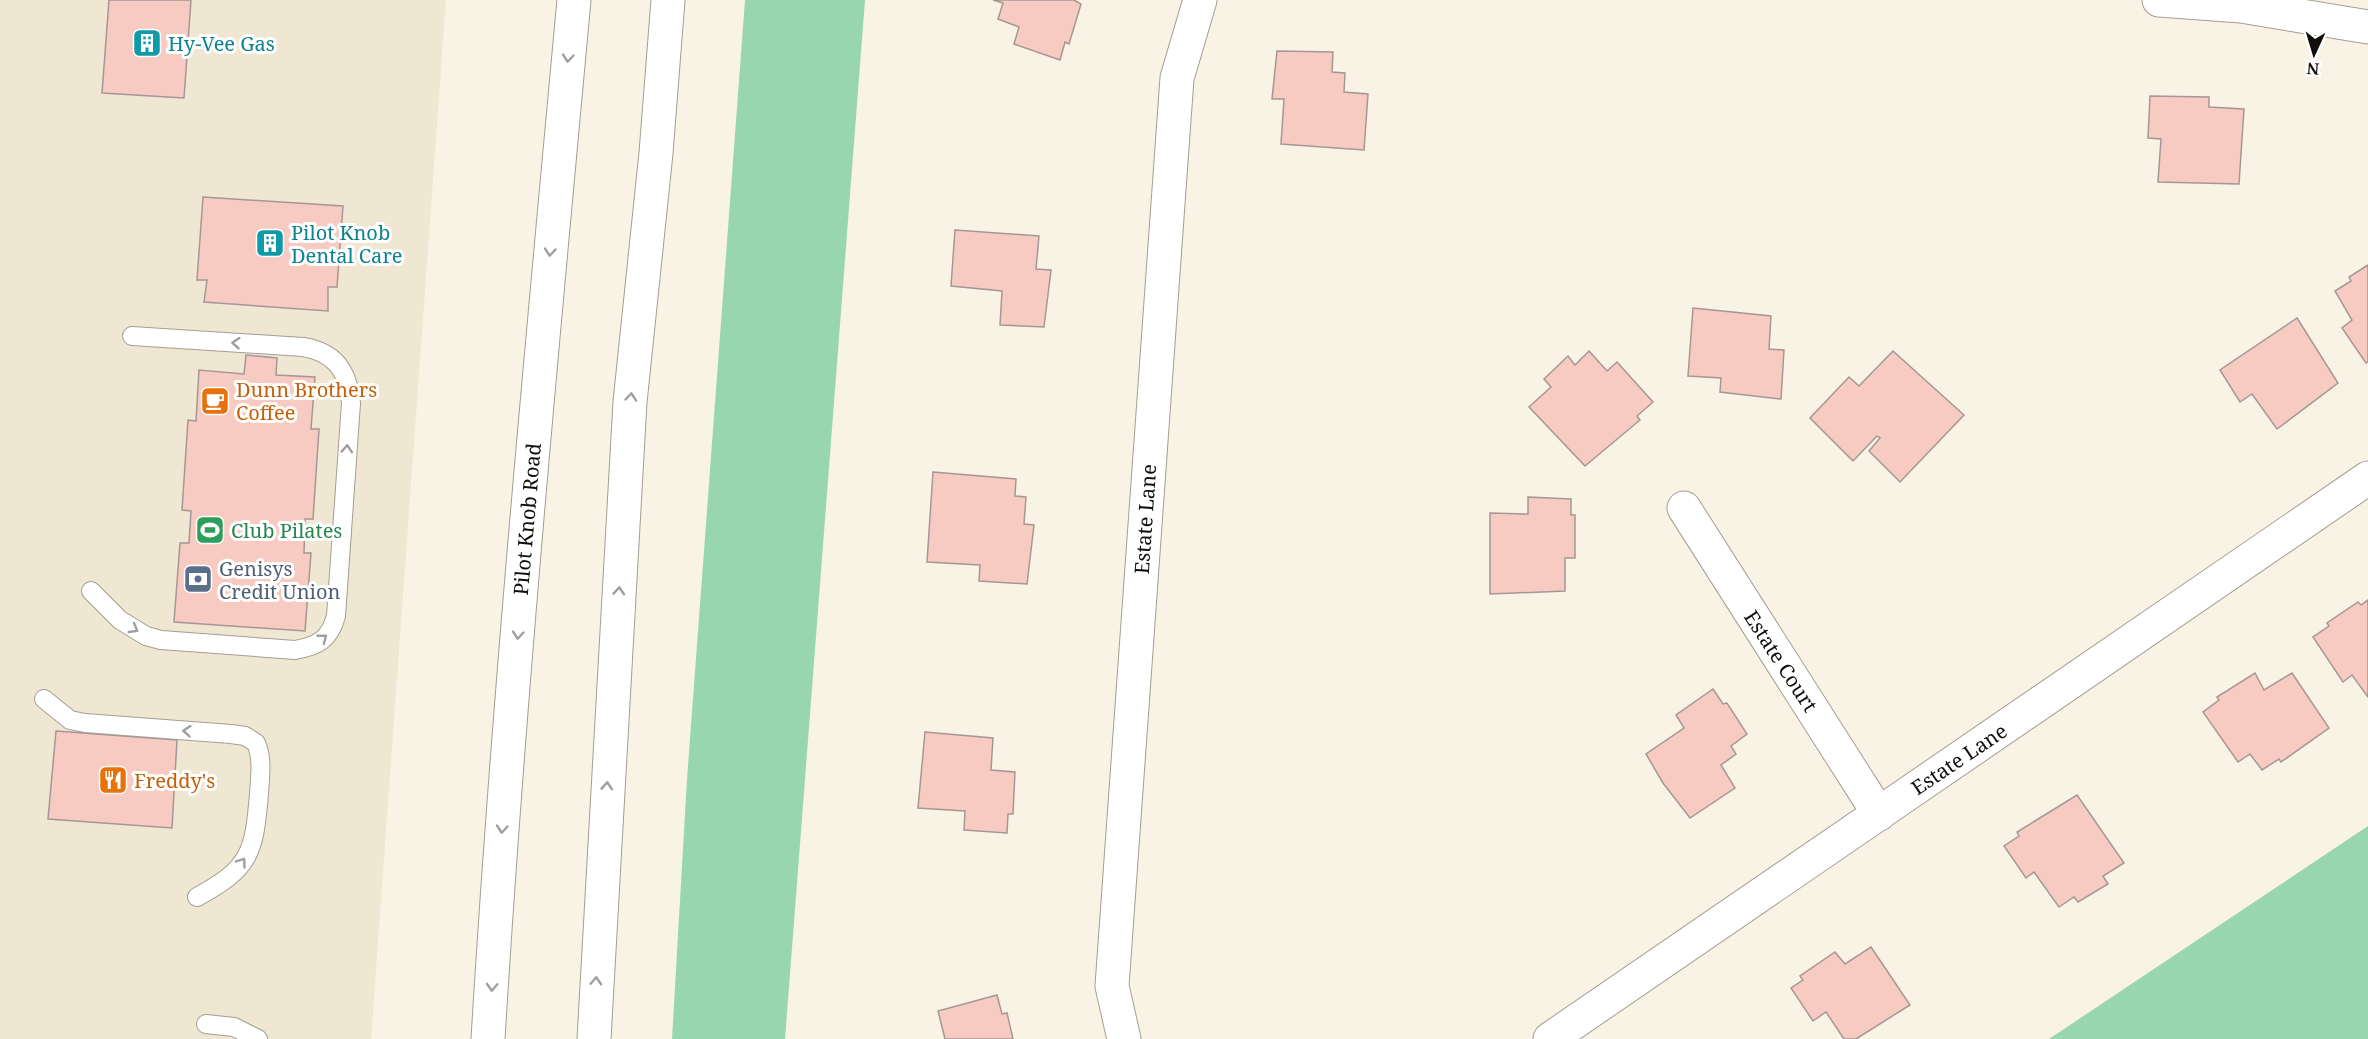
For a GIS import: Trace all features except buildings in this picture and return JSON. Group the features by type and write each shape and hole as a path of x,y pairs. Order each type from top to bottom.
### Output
{"street":[{"name":"Pilot Knob Road","path":"488,1039 497,888 537,396 574,0"},
{"path":"594,1039 630,402 656,153 668,0"},
{"name":"Estate Lane","path":"1124,1039 1112,986 1176,90 1177,78 1200,0"},
{"path":"2159,0 2241,6 2368,27"},
{"name":"Estate Lane","path":"1550,1039 2368,478"},
{"name":"Estate Court","path":"1684,508 1879,813"}],"lane":[{"path":"91,591 132,630 161,640 295,650 308,648 326,639 332,631 336,616 351,403 348,382 339,364 318,350 303,347 132,336"},
{"path":"44,699 70,720 231,734 245,736 256,743 261,765 253,844 240,867 230,877 197,897"},
{"path":"206,1024 234,1027 258,1039"}],"shaded area":[{"path":"0,0 446,0 371,1039 0,1039"}],"green space":[{"path":"745,0 865,0 785,1039 672,1039 687,779"},
{"path":"2368,826 2368,1039 2049,1039"}],"place":[{"name":"Hy-Vee Gas","path":"147,43"},
{"name":"Pilot Knob Dental Care","path":"270,243"},
{"name":"Dunn Brothers Coffee","path":"215,401"},
{"name":"Club Pilates","path":"210,530"},
{"name":"Genisys Credit Union","path":"198,579"},
{"name":"Freddy's","path":"113,780"}]}
